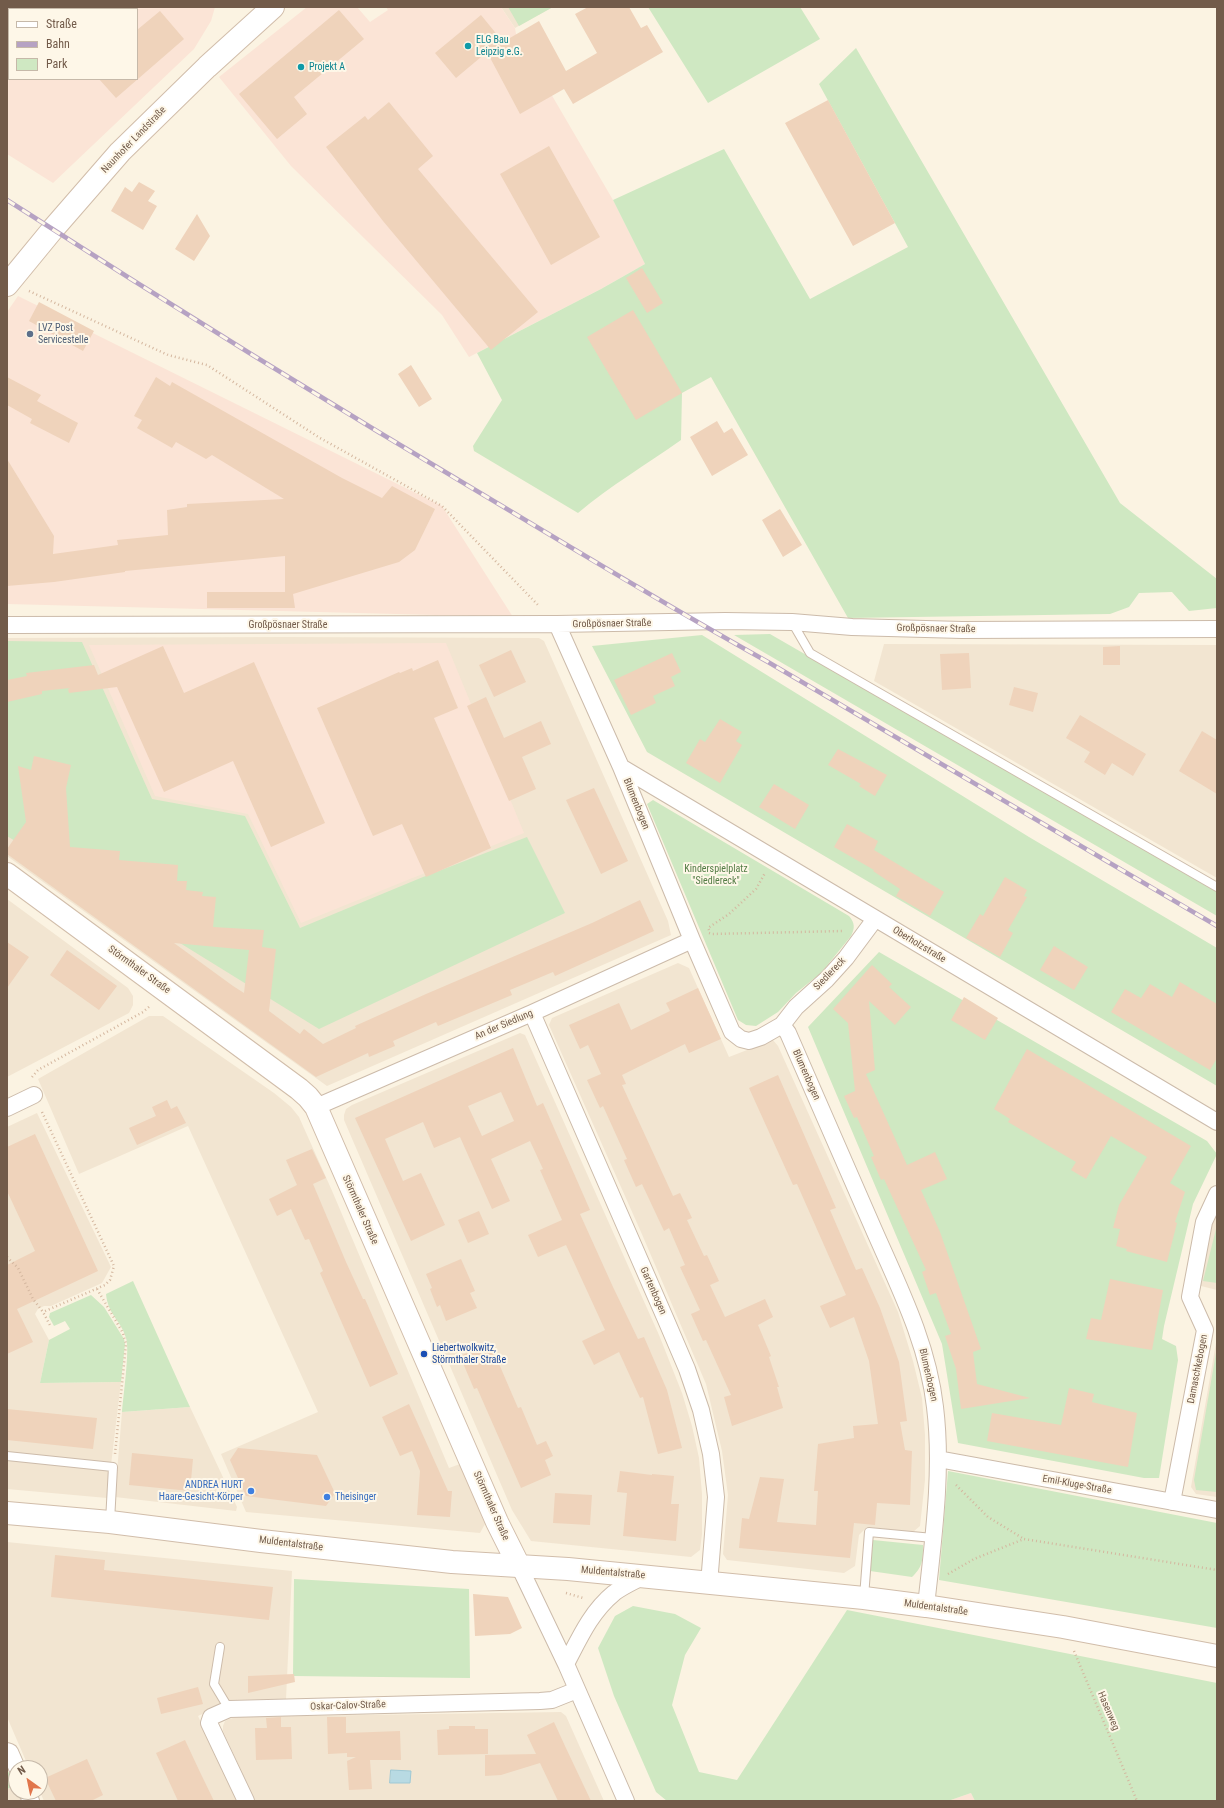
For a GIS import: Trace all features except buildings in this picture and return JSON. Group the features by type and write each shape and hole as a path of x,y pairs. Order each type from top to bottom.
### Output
{"street":[{"name":"Naunhofer Landstraße","path":"9,279 120,152 266,9"},
{"name":"Großpösnaer Straße","path":"7,625 792,622 852,627 962,630 1217,629"},
{"name":"Blumenbogen","path":"557,624 621,767 692,940 732,1032 749,1041 762,1037 782,1025 788,1033 914,1322 923,1349 935,1406 938,1463 927,1597"},
{"name":"Oberholzstraße","path":"621,767 1217,1122"},
{"name":"Störmthaler Straße","path":"7,874 299,1088 316,1107 497,1522 566,1664 626,1801"},
{"name":"Siedlereck","path":"782,1025 796,1007 832,974 865,934 875,919"},
{"name":"An der Siedlung","path":"316,1107 532,1013 692,940"},
{"name":"Gartenbogen","path":"532,1013 687,1369 701,1410 711,1454 716,1497 709,1584"},
{"path":"7,1108 34,1095"},
{"name":"Damaschkebogen","path":"1172,1502 1205,1330 1190,1297 1204,1222 1217,1194"},
{"name":"Emil-Kluge-Straße","path":"938,1463 1217,1510"},
{"name":"Muldentalstraße","path":"7,1513 110,1522 452,1562 568,1569 864,1598 927,1597 1063,1627 1217,1656"},
{"path":"566,1664 587,1623 598,1607 616,1591 644,1576"},
{"name":"Oskar-Calov-Straße","path":"246,1801 209,1723 211,1717 229,1709 540,1701 552,1700 577,1690"},
{"path":"7,1751 10,1752 14,1760"}],"lane":[{"path":"792,622 810,653 1217,887"},
{"path":"7,1456 113,1467 110,1522"},
{"path":"864,1598 869,1532 933,1538"},
{"path":"220,1647 214,1684 229,1709"}],"path":[{"path":"9,279 168,355 207,364 320,438 442,506 557,624"},
{"path":"709,932 708,928 729,914 756,889 774,857"},
{"path":"692,940 709,932 712,934 841,930 865,934"},
{"path":"43,1312 97,1289 110,1280 114,1266 34,1095 30,1080 38,1070 143,1012 166,990"},
{"path":"7,1257 18,1268 33,1299 43,1312 51,1327"},
{"path":"97,1289 123,1332 126,1344 113,1467"},
{"path":"938,1463 988,1517 1024,1539 1217,1570"},
{"path":"927,1597 974,1559 1024,1539"},
{"path":"566,1593 584,1599"},
{"name":"Hasenweg","path":"1063,1627 1138,1801"}],"shaded area":[{"path":"7,7 215,7 211,21 194,49 53,183 7,154"},
{"path":"307,7 357,7 370,22 388,10 386,7 501,7 515,28 516,34 613,200 645,264 601,289 469,357 442,315 291,166 219,77"},
{"path":"501,7 553,7 515,28"},
{"path":"18,296 442,506 513,617 7,604 7,312"},
{"path":"7,638 539,638 544,641 668,921 671,935 327,1086 7,856"},
{"path":"446,643 524,833 301,923 248,814 155,796 89,645"},
{"path":"884,644 1217,645 1217,878 874,681"},
{"path":"7,899 128,988 133,996 133,1005 129,1013 7,1077"},
{"path":"678,963 689,968 729,1057 773,1040 778,1046 898,1312 913,1361 922,1398 925,1435 925,1480 920,1526 913,1532 867,1527 859,1535 855,1566 844,1573 727,1560 723,1554 728,1495 722,1451 706,1384 641,1232 549,1025 552,1018"},
{"path":"149,1016 163,1016 274,1093 291,1107 299,1117 333,1193 449,1468 460,1464 485,1524 480,1533 246,1512 221,1454 318,1412 188,1126 79,1174 38,1079"},
{"path":"520,1033 525,1035 659,1335 682,1393 692,1426 699,1458 702,1494 702,1534 700,1550 691,1557 531,1541 512,1510 344,1120 346,1109 352,1105"},
{"path":"37,1113 111,1267 102,1283 51,1306 44,1306 38,1309 35,1314 49,1340 40,1383 121,1382 107,1498 7,1489 7,1127"},
{"path":"1217,1213 1217,1290 1201,1286 1200,1269 1212,1223"},
{"path":"1217,1337 1217,1497 1196,1494 1191,1487"},
{"path":"190,1407 237,1507 236,1511 115,1497 122,1412"},
{"path":"7,1542 292,1571 286,1699 231,1700 198,1716 237,1801 44,1801 48,1800 48,1760 26,1760 7,1717"},
{"path":"561,1712 566,1716 604,1801 255,1801 223,1731 225,1721 237,1717"},
{"path":"7,1789 8,1800 24,1801 7,1801"},
{"path":"971,1793 975,1801 948,1801"}],"green space":[{"path":"508,7 553,7 519,26"},
{"path":"648,7 800,7 820,39 708,103"},
{"path":"856,48 1120,503 1217,579 1217,608 1189,611 1172,592 1139,593 1129,607 1110,614 848,618 711,377 682,393 681,440 616,484 578,513 474,451 473,446 502,400 477,353 601,289 645,264 613,200 724,149 810,299 908,247 819,84"},
{"path":"770,634 1217,892 1217,916 734,635"},
{"path":"702,635 1029,837 1217,948 1217,1086 647,752 592,646"},
{"path":"7,641 82,642 152,799 245,816 300,928 423,877 527,837 565,913 319,1029 7,836"},
{"name":"Kinderspielplatz \"Siedlereck\"","path":"653,800 849,916 853,923 854,928 851,936 821,973 796,993 778,1012 756,1026 746,1025 738,1020 647,804"},
{"path":"879,952 1207,1141 1217,1154 1193,1204 1164,1326 1162,1339 1176,1346 1178,1360 1159,1478 1144,1478 958,1443 942,1344 808,1027"},
{"path":"1217,1225 1217,1283 1203,1281"},
{"path":"133,1281 190,1407 122,1412 127,1363 127,1344 124,1332 109,1307 106,1294"},
{"path":"91,1295 104,1307 124,1339 125,1344 121,1382 40,1383 49,1340 70,1329 65,1321 54,1326 49,1317 50,1313"},
{"path":"1217,1347 1217,1492 1196,1490 1194,1480"},
{"path":"948,1471 1217,1523 1217,1628 939,1580"},
{"path":"873,1540 923,1545 922,1559 916,1573 912,1577 870,1571"},
{"path":"294,1579 469,1589 470,1678 293,1676"},
{"path":"633,1606 675,1614 701,1628 685,1655 672,1705 699,1772 737,1780 847,1610 1217,1683 1217,1801 975,1801 971,1793 948,1801 667,1801 656,1792 614,1696 598,1648 615,1616"},
{"path":"7,1772 8,1789 7,1789"}],"water":[{"path":"391,1770 411,1771 410,1783 390,1783"}],"railway":[{"path":"7,200 191,317 439,469 634,585 1217,926"}],"place":[{"name":"ELG Bau Leipzig e.G.","path":"468,46"},
{"name":"Projekt A","path":"301,67"},
{"name":"LVZ Post Servicestelle","path":"30,334"},
{"name":"Liebertwolkwitz, Störmthaler Straße","path":"424,1354"},
{"name":"ANDREA HURT Haare-Gesicht-Körper","path":"251,1491"},
{"name":"Theisinger","path":"327,1497"}]}
